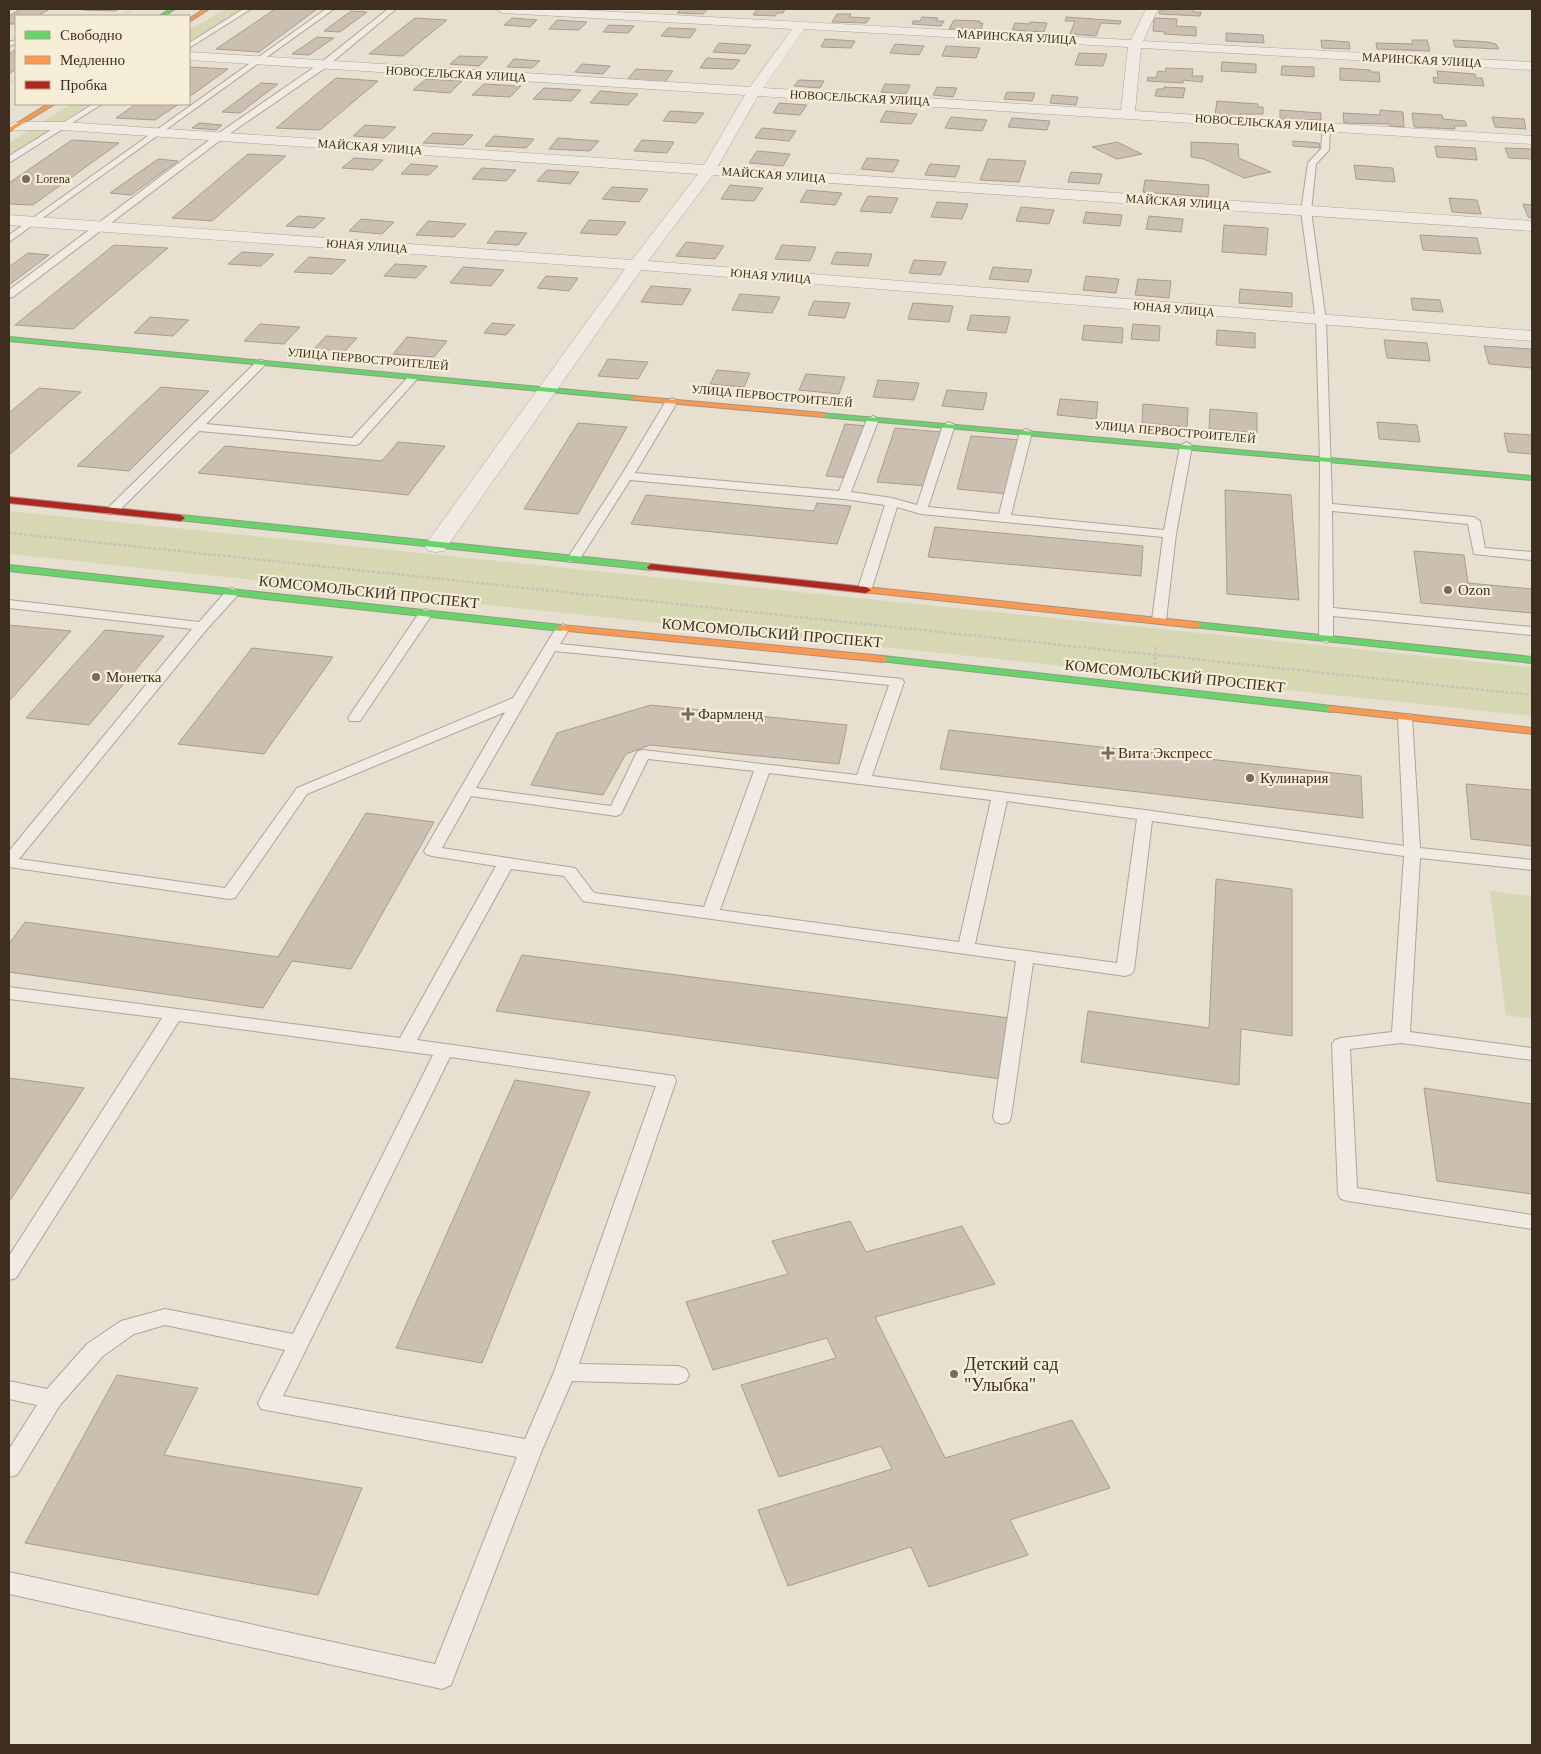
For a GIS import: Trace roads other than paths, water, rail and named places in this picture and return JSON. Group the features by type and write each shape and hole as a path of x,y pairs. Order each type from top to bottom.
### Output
{"main road":[{"path":"163,15 174,9"},
{"path":"190,19 207,9"},
{"path":"12,128 50,105"},
{"name":"УЛИЦА ПЕРВОСТРОИТЕЛЕЙ","path":"9,339 412,378 1532,478"},
{"path":"9,500 436,546 865,588 1532,660"},
{"name":"КОМСОМОЛЬСКИЙ ПРОСПЕКТ","path":"9,568 563,628 935,664 1532,732"}],"street":[{"name":"МАРИНСКАЯ УЛИЦА","path":"502,9 615,12 801,25 1532,66"},
{"path":"1128,114 1135,44 1152,9"},
{"path":"436,546 636,265 708,170 753,92 801,25"},
{"name":"НОВОСЕЛЬСКАЯ УЛИЦА","path":"190,56 322,66 1532,140"},
{"name":"МАЙСКАЯ УЛИЦА","path":"12,128 63,126 1532,226"},
{"name":"ЮНАЯ УЛИЦА","path":"9,220 636,265 1321,321 1532,336"}],"lane":[{"path":"190,45 247,9"},
{"path":"9,239 330,9"},
{"path":"9,295 220,137 322,66 392,9"},
{"path":"9,160 96,105"},
{"path":"1326,127 1325,150 1312,164 1306,211 1321,321 1326,460 1326,639"},
{"path":"112,511 261,363"},
{"path":"197,427 355,442 412,378"},
{"path":"573,559 627,476 672,401"},
{"path":"844,495 874,419"},
{"path":"921,510 949,425"},
{"path":"1004,518 1026,432"},
{"path":"1159,620 1170,534 1186,446"},
{"path":"627,476 844,495 892,502 921,510 1170,534"},
{"path":"865,588 892,502"},
{"path":"1326,507 1474,521 1479,551 1532,556"},
{"path":"9,861 202,626 233,592"},
{"path":"9,604 202,626"},
{"path":"1326,611 1532,631"},
{"path":"355,718 426,613"},
{"path":"563,628 432,852 569,872 590,897 1125,970 1145,815"},
{"path":"552,647 897,682 863,779"},
{"path":"9,861 229,894 302,791 518,702"},
{"path":"1401,1037 1412,852 1405,717"},
{"path":"466,791 616,811 643,754 1000,796 1412,852 1532,865"},
{"path":"710,914 763,768"},
{"path":"966,948 1000,796"},
{"path":"405,1045 506,863"},
{"path":"1002,1117 1025,956"},
{"path":"9,993 666,1081 566,1372 531,1450 442,1676 9,1583"},
{"path":"9,1272 174,1014"},
{"path":"1532,1054 1401,1037 1341,1044 1348,1194 1532,1222"},
{"path":"444,1051 269,1403 531,1450"},
{"path":"9,1468 52,1399 95,1350 128,1327 165,1317 298,1344"},
{"path":"566,1372 678,1375"},
{"path":"9,1390 52,1399"}],"place":[{"name":"Lorena","path":"26,179"},
{"name":"Ozon","path":"1448,590"},
{"name":"Монетка","path":"96,677"},
{"name":"Фармленд","path":"688,714"},
{"name":"Вита Экспресс","path":"1108,753"},
{"name":"Кулинария","path":"1250,778"},
{"name":"Детский сад \"Улыбка\"","path":"954,1374"}]}
